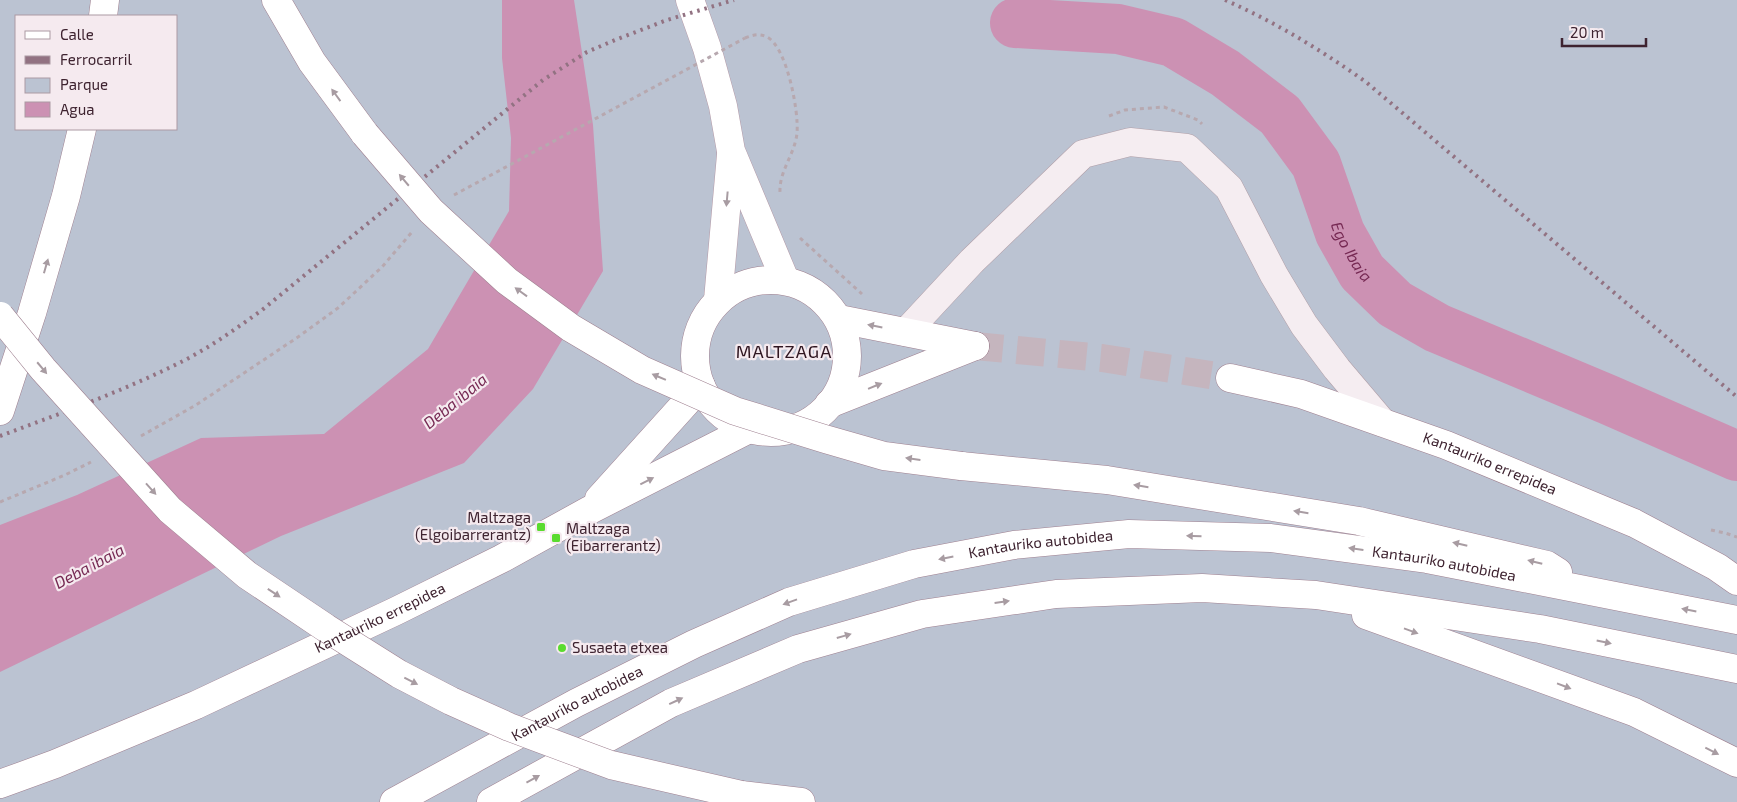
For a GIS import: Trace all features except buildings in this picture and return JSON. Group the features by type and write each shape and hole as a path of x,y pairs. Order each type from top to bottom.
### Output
{"main road":[{"path":"103,15 105,0"},
{"path":"276,0 312,62 365,134 430,211 507,281 571,328 642,370 735,411 884,456 961,466 1106,480 1359,521 1508,566"},
{"path":"690,0 707,48 723,106 731,150 785,280"},
{"path":"0,411 32,313 66,196 82,130"},
{"path":"718,300 731,150"},
{"path":"785,280 820,296 839,319 848,352 842,387 823,413 797,428 771,433 749,429 734,423 718,411 701,386 695,366 696,340 702,321 718,300 751,281 785,280"},
{"path":"0,316 43,369 170,510 247,575 399,674 451,702 509,727 611,765 741,795 801,802"},
{"path":"829,404 975,346 839,319"},
{"name":"Kantauriko errepidea","path":"1230,378 1301,394 1446,445 1634,524 1717,567 1737,581"},
{"path":"588,511 701,386"},
{"name":"Kantauriko errepidea","path":"0,784 55,764 196,705 475,572 588,511 749,429"},
{"name":"Kantauriko autobidea","path":"394,802 576,703 694,644 789,602 914,564 1014,545 1129,534 1271,538 1426,559 1508,566 1589,591 1737,620"},
{"path":"490,802 671,703 798,649 922,614 1056,594 1202,588 1316,595 1540,629 1737,669"},
{"path":"1316,595 1634,712 1737,763"}],"lane":[{"path":"906,332 972,261 1083,154 1130,142 1186,148 1229,188 1274,274 1304,325 1337,369 1382,422"}],"path":[{"path":"454,195 745,38 756,34 768,38 780,48 796,104 797,134 792,154 780,181 780,200"},
{"path":"1103,119 1125,110 1164,107 1198,120 1205,126"},
{"path":"798,236 822,260 864,295"},
{"path":"134,440 196,405 298,338 338,308 382,268"},
{"path":"0,502 65,475 99,457"},
{"path":"1710,530 1737,537"}],"green space":[{"path":"0,0 1737,0 1737,802 0,802"}],"water":[{"name":"Deba ibaia","path":"502,0 574,0 593,125 603,271 533,389 464,463 281,536 0,672 0,525 77,495 201,438 324,434 428,349 509,211 511,138 502,58"}],"waterway":[{"name":"Ego Ibaia","path":"1015,23 1118,29 1173,42 1225,73 1280,115 1316,164 1340,233 1362,272 1395,304 1437,328 1737,456"}],"tunnel":[{"path":"975,346 1102,358 1230,378"}],"railway":[{"path":"0,436 94,401 205,349 262,310 543,80 587,52 667,20 734,0"},
{"path":"1225,0 1297,37 1366,82 1737,397"}],"place":[{"name":"Maltzaga (Elgoibarrerantz)","path":"541,527"},
{"name":"Maltzaga (Eibarrerantz)","path":"556,538"},
{"name":"Susaeta etxea","path":"562,648"}],"district":[{"name":"MALTZAGA","path":"784,352"}]}
